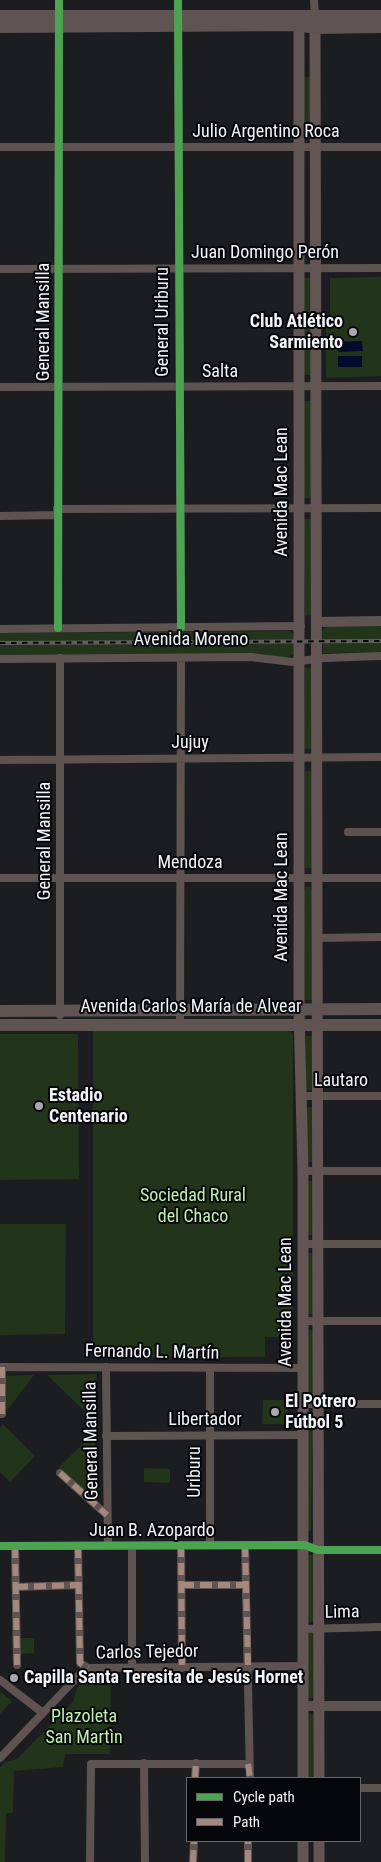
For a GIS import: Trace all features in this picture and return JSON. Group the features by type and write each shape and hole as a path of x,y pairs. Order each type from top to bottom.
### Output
{"main road":[{"path":"0,16 59,22"},
{"path":"315,22 381,16"},
{"path":"0,27 59,22 299,20 381,27"},
{"name":"Avenida Mac Lean","path":"299,20 300,1096 303,1171 304,1322 302,1535 304,1545 304,1777"},
{"name":"Avenida Mac Lean","path":"315,22 316,877 318,1018 316,1170 319,1244 319,1777"},
{"path":"300,51 315,51"},
{"path":"300,74 315,73"},
{"name":"Avenida Moreno","path":"301,626 316,622"},
{"name":"Avenida Carlos María de Alvear","path":"318,1018 381,1009"},
{"name":"Avenida Carlos María de Alvear","path":"0,1011 60,1018"},
{"name":"Avenida Carlos María de Alvear","path":"0,1018 381,1017"},
{"name":"Avenida Carlos María de Alvear","path":"0,1025 60,1018"},
{"name":"Avenida Carlos María de Alvear","path":"318,1018 381,1025"},
{"path":"304,1842 304,1862"},
{"path":"319,1842 319,1862"}],"street":[{"name":"General Mansilla","path":"58,628 59,0"},
{"name":"General Uriburu","path":"178,0 178,387 181,627"},
{"path":"314,0 315,22"},
{"name":"Julio Argentino Roca","path":"0,147 381,147"},
{"name":"Juan Domingo Perón","path":"0,268 381,268"},
{"name":"Salta","path":"0,387 381,386"},
{"path":"0,516 57,512 180,509 381,508"},
{"name":"Avenida Moreno","path":"316,622 381,621"},
{"name":"Avenida Moreno","path":"0,628 301,626"},
{"name":"Avenida Moreno","path":"0,659 251,657 300,662 324,658 381,656"},
{"name":"General Mansilla","path":"60,658 60,1018"},
{"path":"181,658 181,1018"},
{"name":"Jujuy","path":"0,760 381,757"},
{"path":"348,832 381,832"},
{"name":"Mendoza","path":"0,878 381,878"},
{"path":"317,938 381,937"},
{"name":"Lautaro","path":"300,1096 381,1096"},
{"path":"303,1171 381,1171"},
{"path":"303,1244 381,1244"},
{"path":"304,1322 381,1322"},
{"path":"1,1367 2,1414"},
{"name":"Fernando L. Martín","path":"1,1367 304,1368"},
{"name":"General Mansilla","path":"106,1367 108,1546"},
{"name":"Uriburu","path":"210,1368 210,1545"},
{"path":"304,1404 381,1404"},
{"name":"Libertador","path":"106,1436 304,1435"},
{"path":"60,1473 108,1515"},
{"path":"182,1545 182,1668"},
{"path":"245,1545 248,1764 250,1777"},
{"name":"Juan B. Azopardo","path":"0,1546 304,1545 318,1550 381,1550"},
{"path":"15,1546 17,1665"},
{"path":"78,1546 80,1663 88,1668"},
{"path":"132,1546 132,1668"},
{"path":"16,1587 79,1585"},
{"path":"182,1585 246,1585"},
{"name":"Lima","path":"304,1629 381,1627"},
{"name":"Carlos Tejedor","path":"0,1758 88,1668 303,1666"},
{"path":"0,1680 43,1713"},
{"path":"304,1706 381,1706"},
{"path":"144,1763 145,1862"},
{"path":"196,1763 196,1777"},
{"path":"90,1862 91,1764 248,1764"},
{"path":"361,1788 381,1788"},
{"path":"194,1842 194,1862"},
{"path":"248,1842 248,1862"}],"green space":[{"path":"304,77 309,77 311,80 312,134 309,137 304,136"},
{"name":"Club Atlético Sarmiento","path":"381,277 381,376 326,378 326,320 330,319 330,278"},
{"path":"303,278 311,278 312,375 303,375"},
{"path":"302,401 311,401 312,498 303,498"},
{"path":"304,519 311,519 313,615 305,616"},
{"path":"327,626 381,626 381,652 323,653 322,630"},
{"path":"289,631 295,635 293,654 287,658 261,654 0,655 0,633"},
{"path":"305,668 313,668 312,749 304,749"},
{"path":"305,771 313,771 314,868 305,868"},
{"path":"306,887 310,887 312,891 312,1000 304,1000 303,892"},
{"name":"Sociedad Rural del Chaco","path":"289,1030 293,1034 293,1345 285,1345 285,1337 265,1337 265,1357 93,1358 93,1031"},
{"name":"Estadio Centenario","path":"0,1034 78,1034 79,1179 0,1180"},
{"path":"306,1036 313,1036 313,1090 306,1090"},
{"path":"306,1107 313,1107 313,1162 306,1162"},
{"path":"307,1181 314,1181 314,1235 307,1235"},
{"path":"0,1224 66,1224 65,1334 0,1335"},
{"path":"307,1253 314,1253 314,1314 307,1314"},
{"path":"307,1330 314,1330 314,1395 307,1395"},
{"path":"97,1374 93,1419 47,1375"},
{"path":"34,1375 6,1412 0,1406 0,1376"},
{"name":"El Potrero Fútbol 5","path":"263,1400 288,1400 288,1424 262,1424"},
{"path":"307,1415 313,1415 311,1531 306,1531"},
{"path":"3,1424 35,1456 10,1482 0,1472 0,1428"},
{"path":"94,1433 98,1501 59,1467"},
{"path":"144,1468 170,1469 170,1483 144,1482"},
{"path":"307,1555 313,1555 314,1622 307,1622"},
{"path":"307,1631 313,1631 313,1698 307,1698"},
{"path":"20,1638 34,1638 34,1653 20,1654"},
{"name":"Plazoleta San Martìn","path":"88,1676 111,1676 110,1754 65,1754 63,1767 14,1771 13,1813 6,1813 5,1862 0,1862 0,1767 5,1762 17,1759 73,1702 77,1688"},
{"path":"0,1691 12,1701 0,1714"},
{"path":"307,1714 313,1714 313,1777 307,1777"}],"water":[{"path":"362,341 363,351 339,352 338,342"},
{"path":"338,356 362,356 362,367 338,367"}],"railway":[{"path":"0,643 381,641"}],"marked path":[{"path":"2,1367 2,1414"},
{"path":"60,1473 107,1515"},
{"path":"181,1545 182,1668"},
{"path":"245,1545 248,1667"},
{"path":"15,1546 17,1665"},
{"path":"78,1546 80,1663 88,1668"},
{"path":"16,1587 79,1585"},
{"path":"182,1585 246,1585"},
{"path":"195,1777 196,1763"},
{"path":"248,1764 250,1777"},
{"path":"193,1862 194,1842"},
{"path":"248,1842 248,1862"}],"cycle path":[{"path":"58,628 59,0"},
{"path":"178,0 181,627"},
{"path":"0,1546 304,1545 318,1550 381,1550"}],"place":[{"name":"Club Atlético Sarmiento","path":"353,332"},
{"name":"Estadio Centenario","path":"39,1106"},
{"name":"El Potrero Fútbol 5","path":"275,1412"},
{"name":"Capilla Santa Teresita de Jesús Hornet","path":"14,1678"}]}
